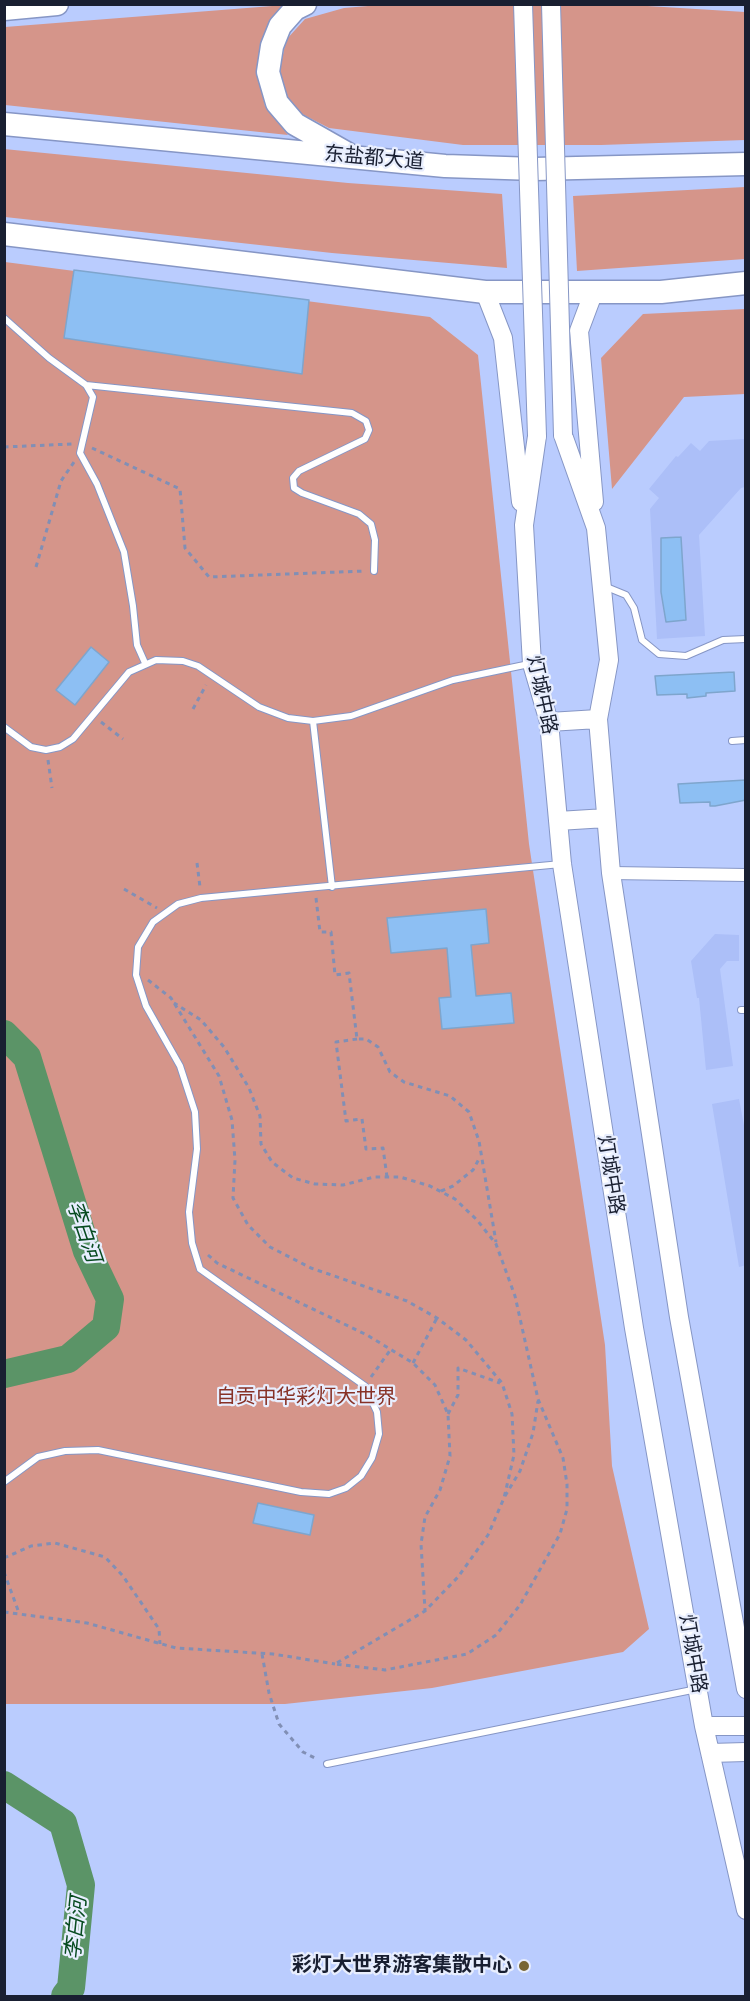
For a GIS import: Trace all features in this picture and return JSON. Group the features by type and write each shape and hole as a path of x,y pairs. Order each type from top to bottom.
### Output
{"highway":[{"path":"4,9 57,4"},
{"path":"305,4 295,9 280,26 272,46 268,72 277,103 295,124 355,158"},
{"name":"东盐都大道","path":"4,124 355,158 535,169 746,164"},
{"path":"4,234 485,292 661,292 746,283"}],"main road":[{"name":"灯城中路","path":"523,4 537,436 524,525 532,664 549,722 562,864 634,1328 704,1726 746,1910"},
{"path":"551,4 563,435 596,528"},
{"path":"594,291 579,331 609,660 598,718 611,873 679,1317 746,1689"},
{"path":"485,292 503,338 524,525"},
{"path":"549,722 598,718"},
{"path":"558,821 606,818"},
{"path":"737,1638 746,1661"},
{"path":"704,1726 746,1726"},
{"path":"711,1753 746,1752"}],"street":[{"path":"611,873 746,875"}],"lane":[{"path":"4,318 49,358 86,385 93,397 80,453 97,484 124,552 133,606 136,645 145,663"},
{"path":"86,385 352,413 366,421 369,430 365,439 299,471 293,478 294,488 302,493 359,514 371,524 375,540 374,571"},
{"path":"603,585 626,595 634,608 642,640 660,655 686,656 723,640 746,639"},
{"path":"4,727 21,742 46,750 60,747 73,739 122,679 145,663 168,659 183,661 212,675 259,707 288,718 313,721 351,716 453,680 532,664"},
{"path":"313,721 332,887"},
{"path":"732,741 746,740"},
{"path":"4,1482 38,1456 65,1451 98,1450 301,1492 329,1494 346,1488 361,1476 372,1458 379,1434 377,1412 365,1386 200,1269 192,1243 189,1212 197,1149 195,1112 180,1066 146,1006 136,975 138,947 144,934 164,912 178,904 201,898 562,864"},
{"path":"327,1764 698,1689"}],"path":[{"path":"4,447 82,444 180,489 185,548 209,577 374,571"},
{"path":"36,567 61,481 80,453"},
{"path":"193,709 212,675"},
{"path":"93,715 123,739"},
{"path":"46,750 52,788"},
{"path":"197,863 201,898"},
{"path":"315,888 320,932 331,932 335,975 349,973 357,1040"},
{"path":"124,889 164,912"},
{"path":"136,975 157,985 174,1003 219,1076 232,1120 235,1160 233,1198 248,1225 270,1247 311,1268 407,1301 437,1318 466,1340 502,1383 512,1414 514,1455 504,1498"},
{"path":"174,1003 201,1020 224,1047 249,1088 260,1116 261,1144 272,1162 293,1178 315,1184 344,1185 374,1177 400,1177 440,1191 455,1199 496,1244"},
{"path":"4,1612 87,1623 160,1644 222,1653 262,1654 385,1670 467,1654 496,1635 520,1605 560,1534 567,1509 567,1484 562,1458 538,1399 516,1296 496,1244 481,1156 469,1112 450,1096 404,1082 390,1072 378,1047 366,1039 336,1042 346,1121 362,1119 366,1149 383,1148 387,1177"},
{"path":"440,1191 453,1186 473,1170 481,1156"},
{"path":"413,1363 437,1318"},
{"path":"365,1386 391,1349"},
{"path":"448,1414 458,1395 458,1368 502,1383"},
{"path":"335,1664 425,1611 458,1577 488,1535 504,1498 520,1471 533,1433 538,1399"},
{"path":"4,1558 31,1546 55,1543 105,1557 123,1576 159,1629 160,1644"},
{"path":"4,1572 19,1613"},
{"path":"262,1654 269,1693 279,1724 303,1752 327,1764"}],"shaded area":[{"path":"745,439 745,487 741,488 699,535 705,636 657,639 650,509 659,498 649,489 676,456 678,457 691,443 700,451 709,441"},
{"path":"715,934 739,935 739,961 727,961 720,969 733,1066 706,1070 699,998 697,998 691,961"},
{"path":"739,1099 746,1136 746,1265 739,1267 712,1104"}],"green space":[{"path":"392,4 615,4 745,12 745,140 601,145 463,145 329,128 300,113 284,94 280,69 286,40 305,19 344,8"},
{"path":"285,5 262,43 257,71 265,106 288,135 5,105 5,27"},
{"path":"4,149 348,183 502,194 507,268 332,253 5,217"},
{"path":"745,187 745,259 577,271 573,196"},
{"name":"自贡中华彩灯大世界","path":"5,262 430,317 478,355 529,844 605,1345 612,1466 649,1629 623,1652 432,1688 285,1704 5,1704"},
{"path":"745,309 745,394 684,397 612,489 601,358 643,314"}],"building":[{"path":"74,270 309,300 302,374 64,338"},
{"path":"681,537 686,620 666,622 661,592 661,538"},
{"path":"91,647 109,662 75,705 56,690"},
{"path":"734,672 735,691 706,693 706,696 687,698 687,694 657,695 655,676"},
{"path":"746,780 746,800 715,806 710,806 710,802 680,803 678,784"},
{"path":"486,909 489,943 471,945 476,996 511,993 514,1023 442,1029 439,998 451,997 447,948 391,953 387,918"},
{"path":"258,1503 314,1515 310,1535 253,1523"}],"waterway":[{"name":"李白河","path":"4,1034 27,1057 87,1251 110,1299 106,1327 68,1359 4,1374"},
{"name":"李白河","path":"4,1785 63,1823 81,1885 71,1988 65,1996"}],"place":[{"name":"彩灯大世界游客集散中心","path":"524,1966"}]}
